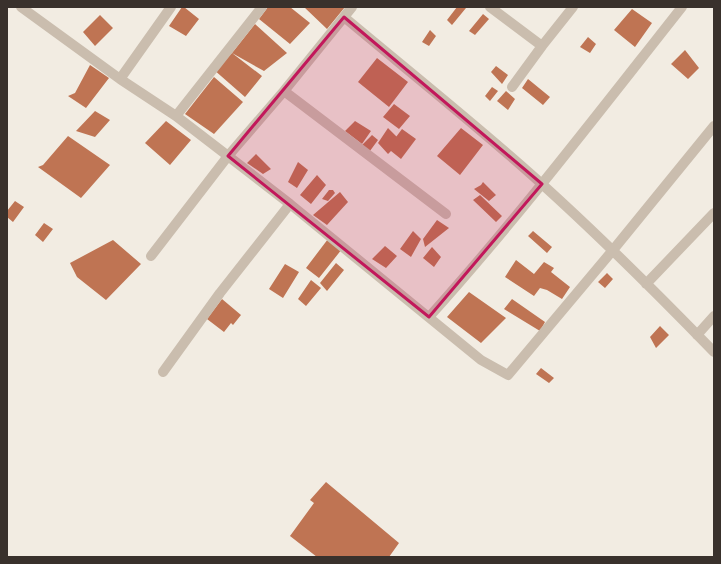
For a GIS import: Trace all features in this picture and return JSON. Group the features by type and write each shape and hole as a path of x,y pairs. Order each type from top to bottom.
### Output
{"street":[{"path":"22,7 120,79 176,116 290,204 481,360 508,375 613,250 714,126"},
{"path":"120,79 171,7"},
{"path":"176,116 262,7"},
{"path":"151,256 228,156 284,91 352,7"},
{"path":"490,7 542,46"},
{"path":"512,87 573,7"},
{"path":"429,317 482,257 542,184 682,7"},
{"path":"344,17 509,154 613,250 714,352"},
{"path":"284,91 446,214"},
{"path":"163,372 220,292 290,204"},
{"path":"646,284 714,213"},
{"path":"697,335 714,316"}],"highlighted area":[{"path":"344,17 542,184 429,317 228,156"}],"building":[{"path":"182,7 199,19 186,36 169,26"},
{"path":"268,7 290,7 310,23 290,44 259,19"},
{"path":"304,7 345,7 327,29"},
{"path":"457,7 466,8 452,25 447,20"},
{"path":"632,9 652,23 635,47 614,30"},
{"path":"483,14 489,19 475,35 469,31"},
{"path":"100,15 113,28 95,46 83,32"},
{"path":"255,24 287,53 264,71 232,53"},
{"path":"430,30 436,36 429,46 422,42"},
{"path":"588,37 596,44 590,53 580,47"},
{"path":"685,50 699,68 688,79 671,64"},
{"path":"232,53 262,76 245,97 213,69"},
{"path":"377,58 408,82 389,107 358,82"},
{"path":"90,65 109,78 86,108 68,96 75,93"},
{"path":"496,66 508,75 502,84 491,72"},
{"path":"214,77 243,102 214,134 185,114"},
{"path":"528,79 550,97 543,105 522,88"},
{"path":"492,87 498,91 490,101 485,96"},
{"path":"506,91 515,99 508,110 497,101"},
{"path":"394,104 410,116 399,129 383,117"},
{"path":"95,111 110,120 95,137 76,131"},
{"path":"166,121 191,140 170,165 145,143"},
{"path":"355,121 371,131 362,144 345,131"},
{"path":"388,128 396,136 402,129 416,139 401,159 391,151 388,154 378,143"},
{"path":"461,128 483,145 460,175 437,156"},
{"path":"372,135 378,140 367,155 361,146"},
{"path":"68,136 110,165 81,198 38,167 43,165"},
{"path":"256,154 271,169 263,174 247,163"},
{"path":"298,162 308,170 297,188 288,182"},
{"path":"317,175 326,185 311,204 300,195"},
{"path":"483,182 496,195 489,201 474,189"},
{"path":"329,190 333,190 335,193 328,201 322,199"},
{"path":"340,192 348,202 327,225 313,215"},
{"path":"480,195 502,216 496,222 473,200"},
{"path":"15,201 24,207 13,222 7,217 7,211"},
{"path":"437,220 449,228 425,247 423,239"},
{"path":"44,223 53,229 43,242 35,235"},
{"path":"413,231 421,239 411,257 400,249"},
{"path":"533,231 552,247 547,253 528,236"},
{"path":"328,239 342,249 319,278 306,268"},
{"path":"113,240 141,264 106,300 77,277 70,263"},
{"path":"385,246 397,256 386,268 372,259"},
{"path":"432,247 441,257 434,267 423,258"},
{"path":"516,260 534,274 544,262 554,268 551,272 570,287 562,299 547,290 540,288 534,296 505,277"},
{"path":"336,263 344,270 327,291 320,283"},
{"path":"285,264 299,272 283,298 269,289"},
{"path":"607,273 613,279 605,288 598,282"},
{"path":"311,280 321,288 306,306 298,299"},
{"path":"469,292 506,318 481,343 447,317"},
{"path":"222,299 241,315 233,325 231,323 224,332 207,319"},
{"path":"512,299 545,322 540,331 504,309"},
{"path":"660,326 669,335 656,348 650,337"},
{"path":"541,368 554,378 549,383 536,374"},
{"path":"326,482 399,543 389,557 317,557 290,536 314,503 310,500"}]}
